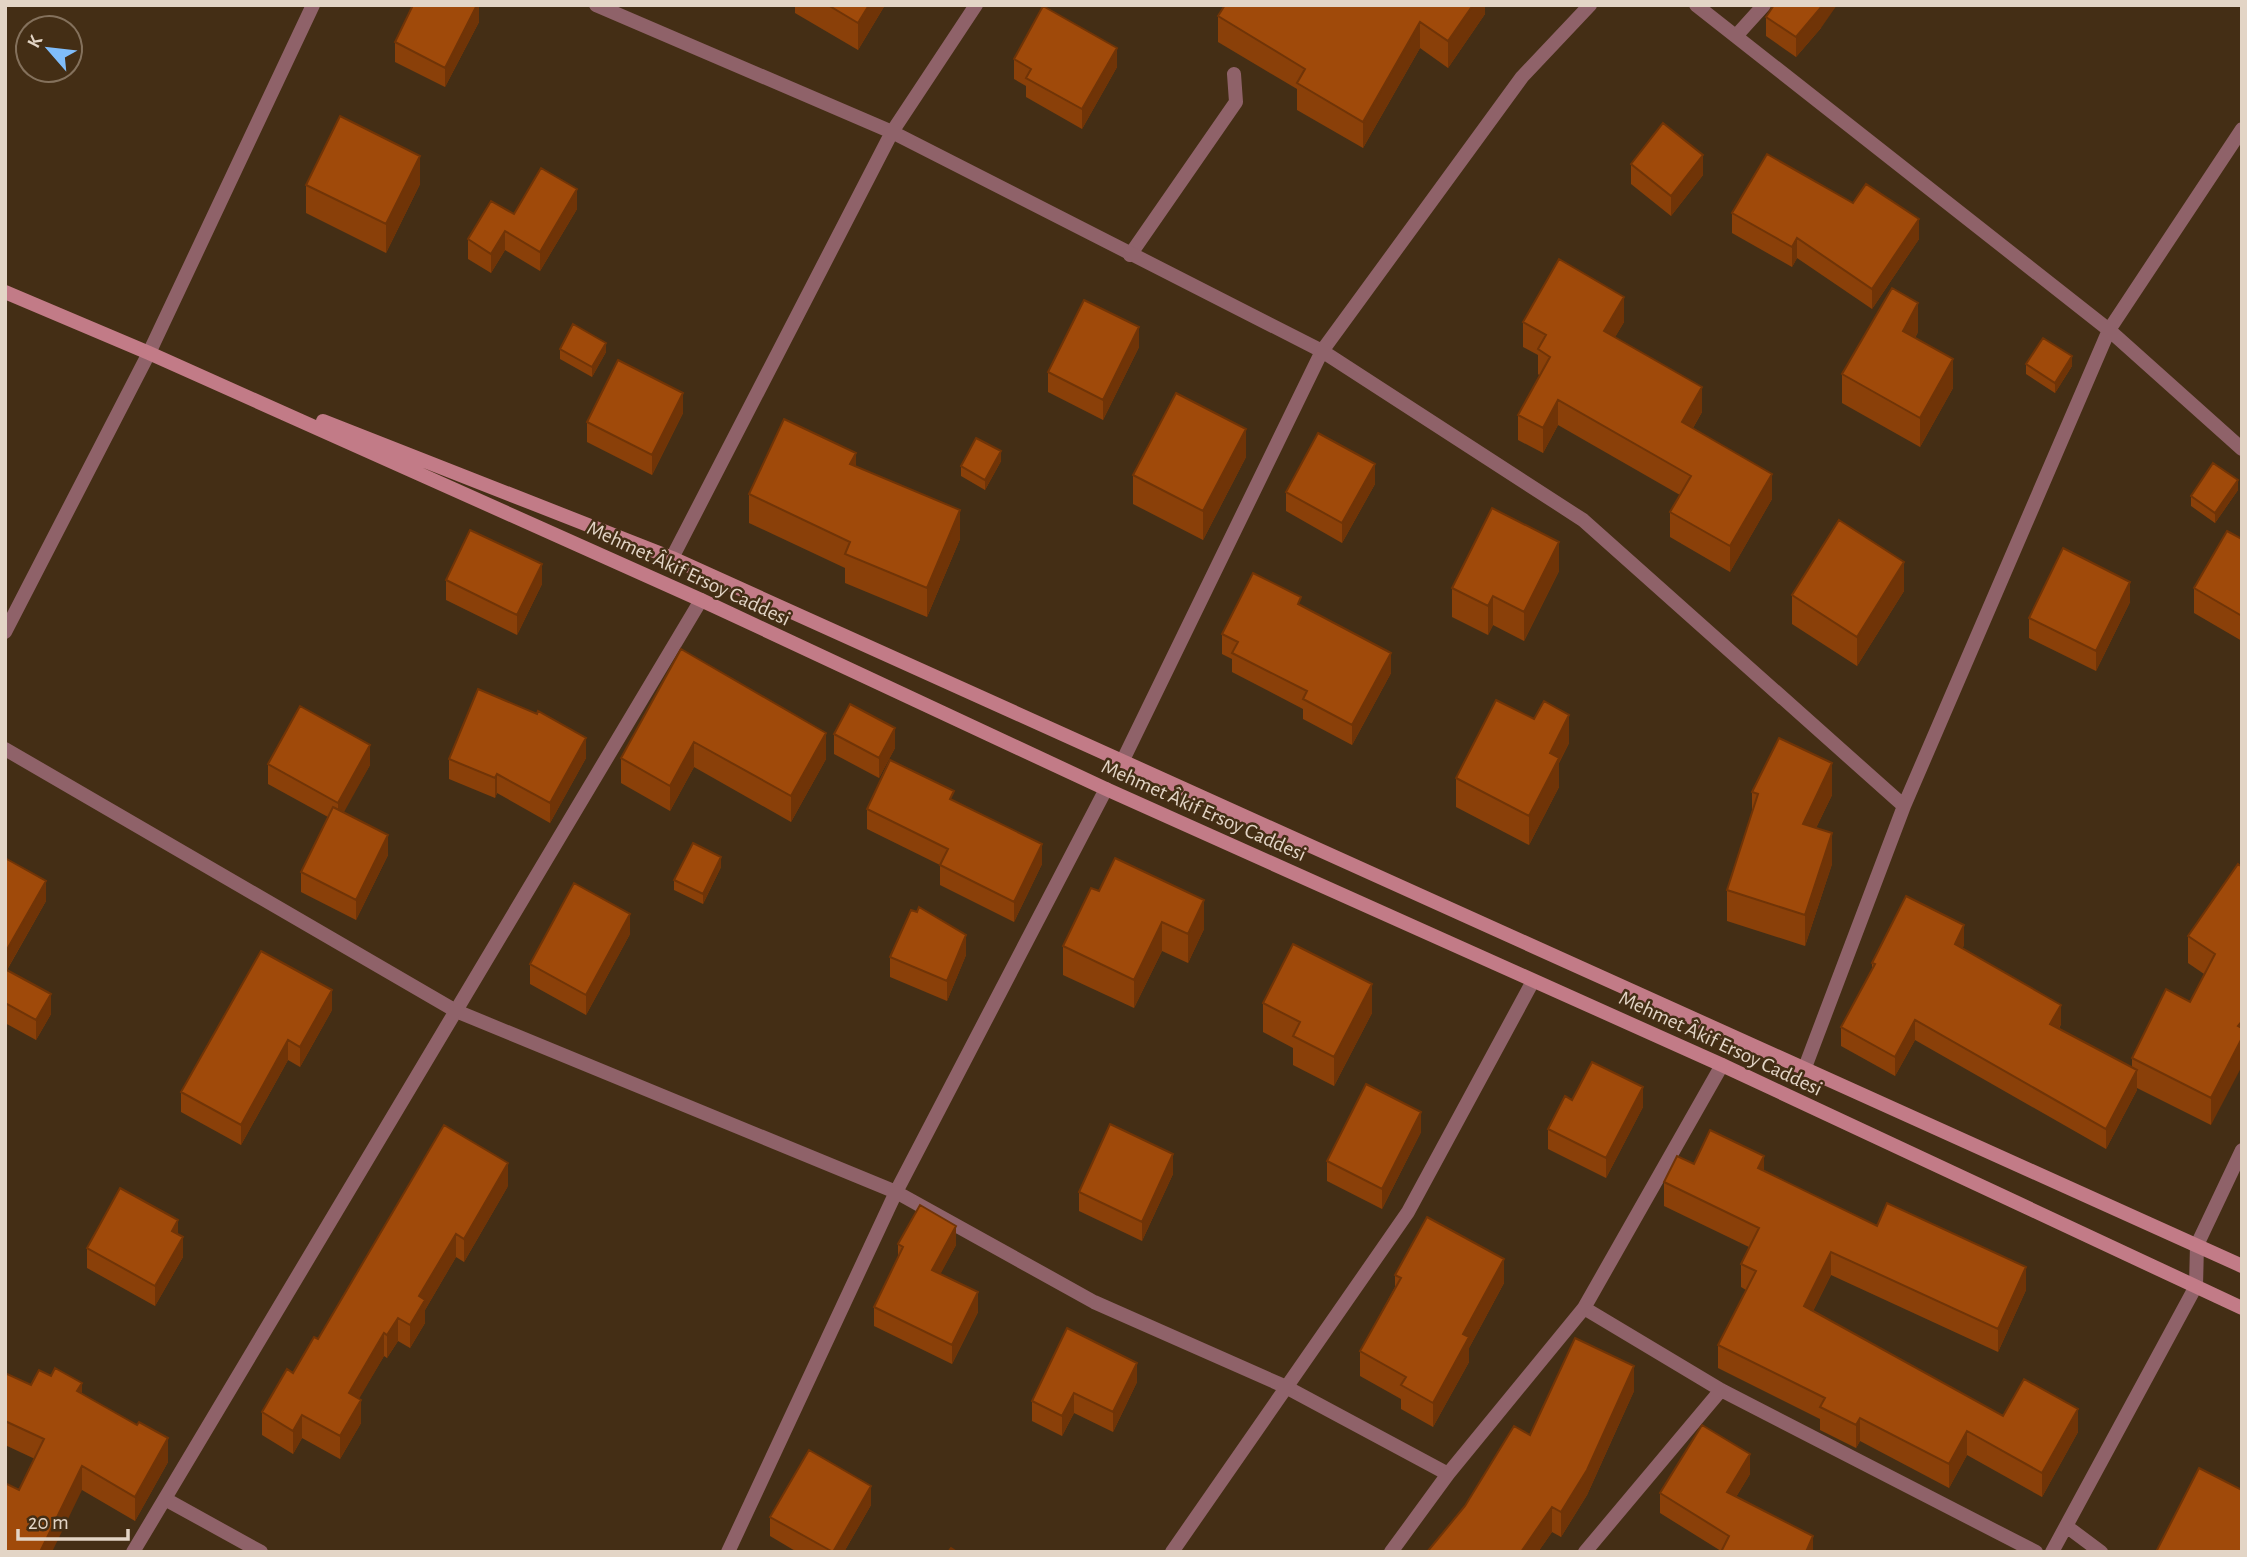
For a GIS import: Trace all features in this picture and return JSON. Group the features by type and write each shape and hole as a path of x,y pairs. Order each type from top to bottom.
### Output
{"main road":[{"name":"Mehmet Âkif Ersoy Caddesi","path":"5,292 149,353 701,600 1106,789 1722,1065 2242,1308"},
{"name":"Mehmet Âkif Ersoy Caddesi","path":"149,353 672,558 2242,1266"}],"street":[{"path":"5,632 149,353 313,5"},
{"path":"596,5 892,132 1322,351 1583,520 1903,806"},
{"path":"672,558 892,132 976,5"},
{"path":"1122,760 1322,351 1522,77 1590,5"},
{"path":"1696,5 2109,330 2242,449"},
{"path":"1736,36 1764,5"},
{"path":"1130,255 1236,102 1234,74"},
{"path":"1804,1070 1903,806 2109,330 2242,129"},
{"path":"133,1552 701,600"},
{"path":"5,749 456,1011 896,1192 1094,1302 1284,1386 1448,1474"},
{"path":"728,1552 896,1192 1106,789"},
{"path":"1172,1552 1284,1386 1408,1212 1533,981"},
{"path":"1391,1552 1448,1474 1584,1308 1722,1065"},
{"path":"2052,1552 2196,1286 2197,1245 2242,1150"},
{"path":"1584,1308 1721,1390 2036,1552"},
{"path":"1585,1552 1721,1390"},
{"path":"165,1499 261,1552"},
{"path":"2066,1526 2101,1552"}],"building":[{"path":"413,5 477,5 445,68 395,42"},
{"path":"828,5 869,5 858,23"},
{"path":"1225,5 1473,5 1448,41 1420,22 1363,122 1297,83 1305,69 1218,16"},
{"path":"1774,5 1823,5 1796,37 1766,17"},
{"path":"1043,6 1117,48 1082,109 1026,78 1031,69 1014,59"},
{"path":"340,116 420,156 386,224 306,185"},
{"path":"1663,123 1703,155 1671,196 1631,164"},
{"path":"1767,154 1853,203 1866,184 1919,219 1872,289 1797,238 1792,247 1732,213"},
{"path":"541,168 577,189 540,252 505,231 491,254 468,239 491,201 514,214"},
{"path":"1559,259 1624,297 1604,331 1702,387 1682,422 1772,474 1730,546 1670,512 1691,476 1558,400 1543,428 1518,415 1550,357 1538,349 1546,335 1523,322"},
{"path":"1892,288 1918,303 1903,331 1953,359 1920,418 1842,374"},
{"path":"1084,300 1139,327 1103,400 1048,372"},
{"path":"573,324 606,343 592,367 560,349"},
{"path":"2043,338 2072,356 2055,383 2026,364"},
{"path":"618,360 683,393 652,455 587,422"},
{"path":"1176,393 1246,429 1203,511 1133,475"},
{"path":"784,419 856,453 850,464 960,510 927,588 845,554 850,542 749,494"},
{"path":"1318,433 1375,464 1342,523 1286,492"},
{"path":"976,438 1001,451 985,480 961,466"},
{"path":"2213,463 2238,480 2215,513 2191,496"},
{"path":"1492,508 1559,542 1524,612 1493,596 1488,606 1452,588"},
{"path":"1839,520 1904,562 1857,637 1792,595"},
{"path":"470,530 542,564 517,615 446,580"},
{"path":"2227,531 2242,539 2242,616 2194,588"},
{"path":"2063,548 2130,582 2096,651 2029,618"},
{"path":"1253,573 1301,597 1298,604 1391,653 1352,725 1303,699 1307,691 1232,653 1238,642 1222,634"},
{"path":"681,649 826,733 791,796 694,742 670,786 621,758"},
{"path":"478,689 537,714 538,711 586,738 550,803 497,774 495,778 449,759"},
{"path":"1496,700 1534,719 1544,701 1569,715 1550,753 1559,758 1529,816 1456,778"},
{"path":"850,704 895,728 879,758 834,734"},
{"path":"300,706 370,745 338,803 268,764"},
{"path":"1779,738 1832,763 1803,824 1832,833 1805,915 1727,890 1758,794 1752,792"},
{"path":"890,760 954,791 950,799 1042,844 1014,902 940,865 948,849 867,809"},
{"path":"333,807 388,835 356,900 301,872"},
{"path":"693,843 721,857 703,894 674,880"},
{"path":"5,858 46,881 5,953"},
{"path":"1115,858 1204,900 1188,934 1162,922 1134,980 1063,946 1091,888 1099,891"},
{"path":"2238,864 2242,867 2242,1021 2238,1026 2242,1028 2242,1038 2211,1098 2132,1058 2166,989 2190,1002 2215,954 2188,936"},
{"path":"574,883 630,914 586,995 530,964"},
{"path":"1906,896 1964,925 1955,944 2061,1005 2050,1024 2137,1070 2106,1129 1915,1020 1895,1057 1841,1027 1875,964 1872,963"},
{"path":"919,907 966,935 947,981 890,957 911,910 917,912"},
{"path":"1293,944 1372,984 1334,1057 1293,1036 1300,1022 1263,1003"},
{"path":"261,951 332,990 300,1047 288,1040 241,1125 181,1092"},
{"path":"5,969 51,994 36,1020 5,1003"},
{"path":"1592,1062 1643,1087 1606,1158 1548,1129 1565,1096 1572,1100"},
{"path":"1366,1084 1421,1112 1382,1189 1327,1161"},
{"path":"1110,1124 1173,1154 1142,1222 1079,1192"},
{"path":"444,1125 508,1163 464,1239 456,1234 419,1296 425,1300 410,1325 398,1318 387,1335 384,1333 349,1393 361,1400 340,1436 302,1415 293,1431 262,1412 287,1369 293,1373 314,1337 318,1339"},
{"path":"1710,1130 1764,1156 1758,1168 1877,1226 1887,1203 2026,1267 1998,1329 1831,1252 1804,1306 2003,1416 2024,1379 2078,1409 2042,1473 1967,1431 1949,1464 1860,1418 1856,1425 1820,1407 1825,1398 1718,1345 1756,1271 1741,1264 1759,1228 1664,1182 1677,1156 1694,1164"},
{"path":"120,1188 178,1220 172,1231 183,1237 155,1286 87,1248"},
{"path":"920,1205 956,1226 932,1270 978,1292 952,1345 874,1307 903,1247 898,1244"},
{"path":"1427,1217 1504,1259 1463,1334 1469,1337 1433,1403 1401,1385 1406,1377 1360,1351 1401,1278 1395,1275"},
{"path":"1067,1328 1137,1363 1113,1412 1074,1393 1062,1416 1032,1401"},
{"path":"1575,1338 1634,1366 1587,1470 1561,1512 1552,1507 1521,1552 1427,1552 1465,1506 1514,1426 1530,1435"},
{"path":"55,1368 82,1383 77,1391 137,1425 139,1422 168,1438 135,1497 82,1466 40,1552 5,1552 5,1483 19,1490 44,1439 5,1421 5,1373 31,1385 39,1370 51,1376"},
{"path":"1702,1425 1750,1454 1727,1492 1813,1536 1806,1552 1721,1552 1729,1536 1660,1493"},
{"path":"809,1450 871,1486 833,1552 770,1517"},
{"path":"2199,1468 2242,1490 2242,1552 2157,1550"}]}
